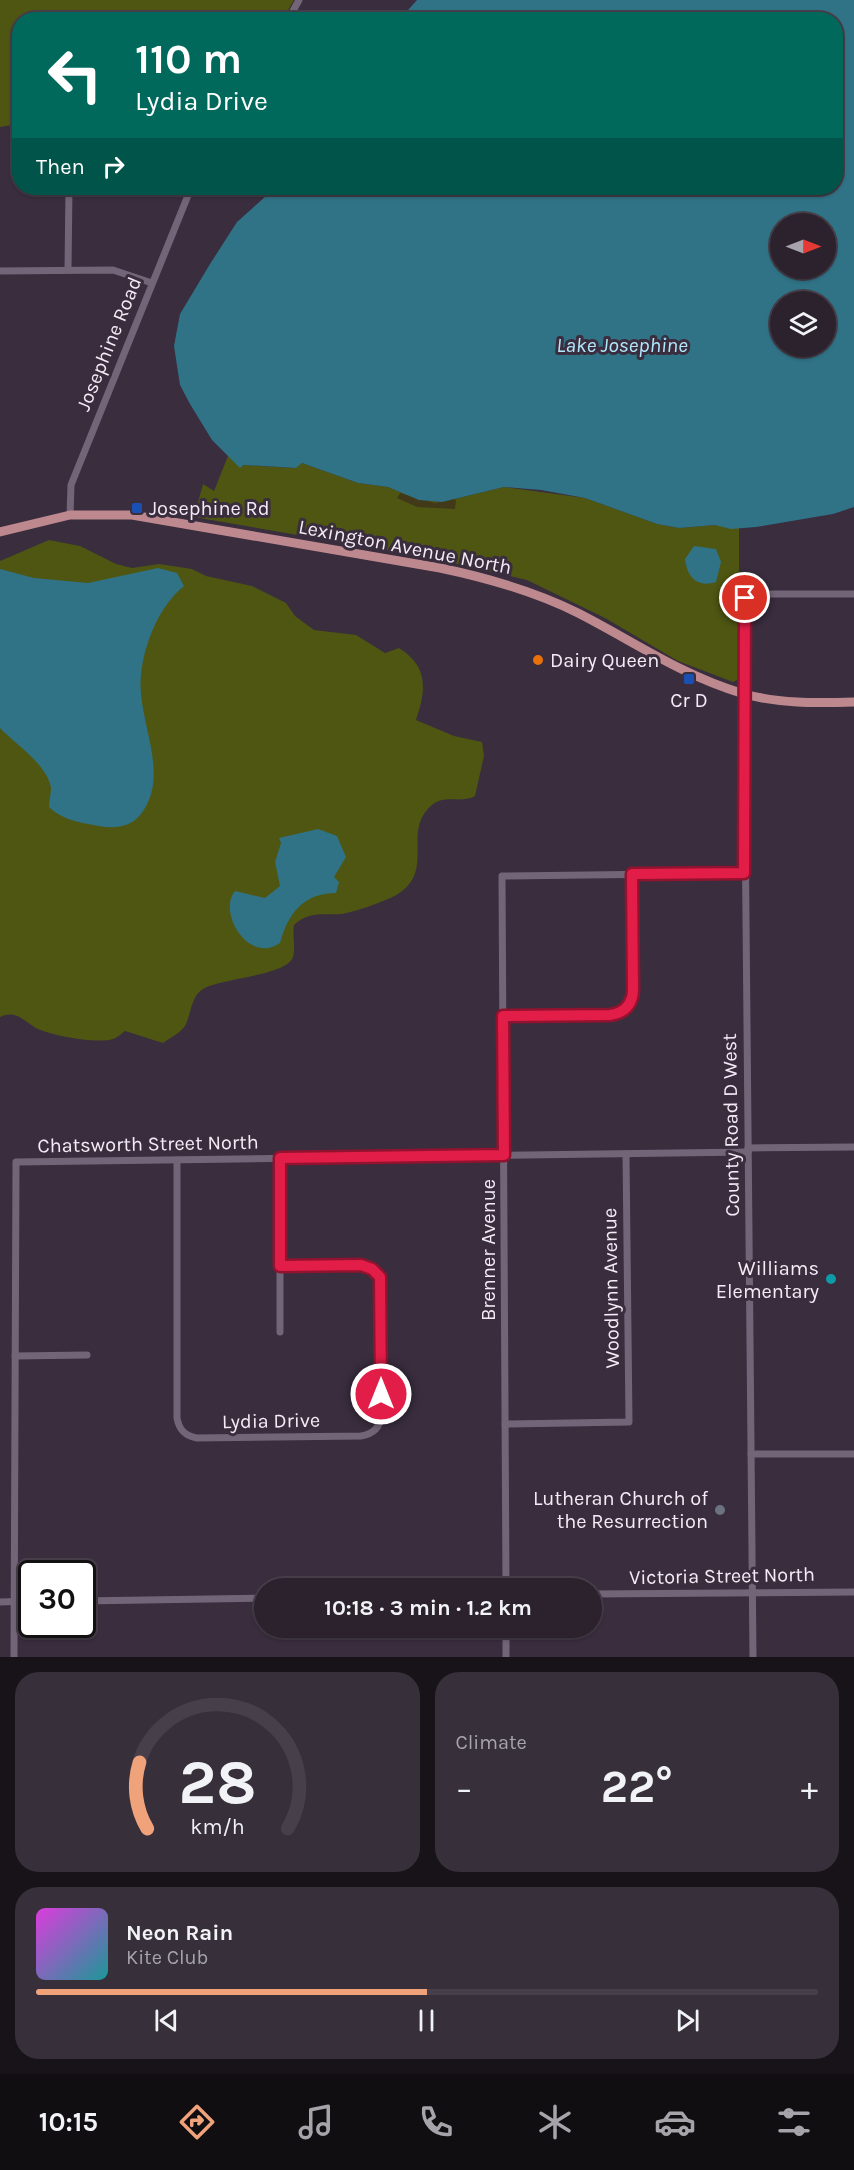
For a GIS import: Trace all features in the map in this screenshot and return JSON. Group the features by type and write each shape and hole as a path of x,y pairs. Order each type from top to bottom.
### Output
{"main road":[{"name":"Lexington Avenue North","path":"0,532 70,515 99,513 142,516 489,579 564,607 687,674 743,694 794,702 854,702"}],"street":[{"path":"68,270 69,195"},
{"name":"Josephine Road","path":"70,515 71,485 188,195"},
{"path":"0,271 113,270 152,283"},
{"name":"County Road D West","path":"753,1657 743,602 748,594 854,594"},
{"path":"503,1016 610,1015 627,1008 633,991 632,874 744,873"},
{"name":"Brenner Avenue","path":"506,1578 502,876 632,874"},
{"name":"Chatsworth Street North","path":"15,1356 16,1162 626,1154 854,1147"},
{"name":"Woodlynn Avenue","path":"505,1424 629,1422 626,1154"},
{"path":"280,1158 280,1332"},
{"name":"Lydia Drive","path":"177,1160 177,1418 181,1430 186,1434 197,1438 361,1436 369,1434 378,1427 381,1416 380,1277 372,1269 361,1265 280,1266"},
{"path":"14,1657 15,1356 87,1355"},
{"path":"751,1454 854,1454"},
{"name":"Victoria Street North","path":"602,1594 854,1592"},
{"path":"96,1601 254,1598"},
{"path":"0,1602 18,1602"},
{"path":"506,1638 506,1657"}],"green space":[{"path":"0,0 294,0 287,12 12,12 12,125 0,127"},
{"path":"228,456 242,465 295,468 302,463 358,483 388,487 419,500 442,502 504,487 585,498 657,524 679,528 715,525 739,528 739,679 733,682 678,661 605,618 527,580 441,560 194,517 203,484 214,491"},
{"path":"49,540 80,546 116,564 132,568 159,564 192,569 206,576 252,586 286,603 295,616 314,630 356,635 385,653 399,648 409,655 420,671 423,689 416,720 454,736 482,742 484,756 475,796 442,800 432,805 423,815 419,826 415,874 409,884 398,894 379,903 341,914 310,916 299,921 294,925 294,953 288,963 267,973 203,989 196,996 185,1026 163,1043 125,1031 115,1038 106,1040 75,1038 38,1029 16,1015 0,1017 0,561"}],"sand":[{"path":"400,493 435,503 453,499 456,500 455,509 417,507 397,498"}],"water":[{"name":"Lake Josephine","path":"417,0 854,0 854,507 833,514 756,527 731,529 715,525 679,528 657,524 585,498 541,490 504,487 442,502 419,500 388,487 358,483 302,463 296,468 243,465 240,468 212,440 190,404 180,385 174,346 180,314 237,222 267,195 843,195 843,12 406,12"},
{"path":"694,546 716,549 721,562 716,582 698,582 691,576 685,559"},
{"path":"158,568 177,573 184,586 167,604 154,626 145,651 141,675 143,710 153,764 150,798 137,818 122,826 105,827 72,820 49,807 51,788 44,771 0,728 0,569 34,578 88,583"},
{"path":"318,829 337,836 346,857 334,877 339,882 336,893 314,897 299,907 287,923 280,943 268,948 257,947 247,942 239,933 230,911 230,900 235,891 265,898 280,886 275,862 281,843 279,838"}],"place":[{"name":"Josephine Rd","path":"137,508"},
{"name":"Dairy Queen","path":"538,660"},
{"name":"Cr D","path":"689,679"},
{"name":"Williams Elementary","path":"831,1279"},
{"name":"Lutheran Church of the Resurrection","path":"720,1510"}],"route":[{"path":"381,1394 382,1286 380,1277 372,1269 361,1265 280,1266 280,1158 504,1155 503,1016 610,1015 621,1012 627,1008 633,997 632,874 744,873 743,602 745,598"}]}
